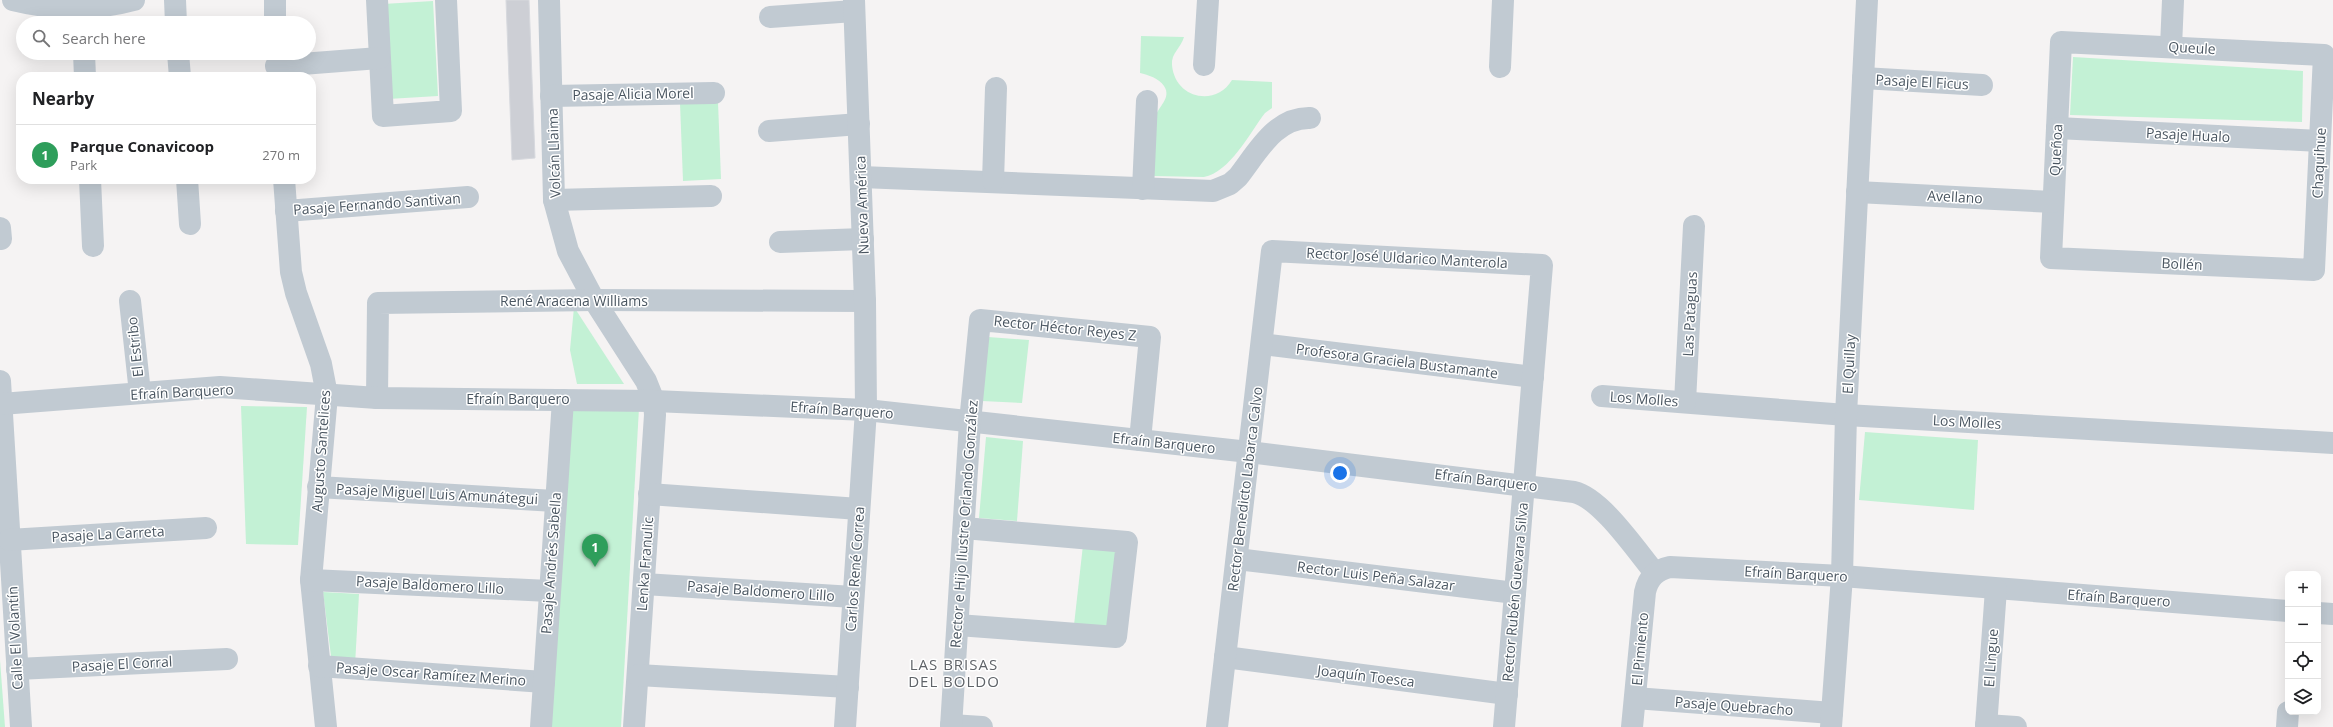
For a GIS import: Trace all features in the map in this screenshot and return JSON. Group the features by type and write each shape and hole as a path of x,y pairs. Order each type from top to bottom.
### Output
{"street":[{"path":"13,0 55,8 83,16 108,6 134,0"},
{"path":"175,0 176,16"},
{"path":"275,0 275,16"},
{"path":"377,0 378,58 383,116 451,111 446,0"},
{"name":"Volcán Llaima","path":"549,0 554,200 568,251 594,300 646,381 654,401"},
{"path":"1204,65 1208,0"},
{"path":"1500,67 1503,0"},
{"name":"El Quillay","path":"1832,720 1842,576 1846,415 1867,0"},
{"path":"2171,47 2173,0"},
{"path":"770,17 854,6"},
{"name":"Nueva América","path":"854,6 865,301 866,410"},
{"name":"Queule","path":"2060,42 2324,55"},
{"name":"Queñoa","path":"2051,258 2060,42"},
{"name":"Chaquihue","path":"2314,270 2324,55"},
{"path":"276,65 378,58"},
{"path":"85,60 86,72"},
{"path":"179,60 180,72"},
{"name":"Pasaje El Ficus","path":"1863,78 1982,85"},
{"path":"993,181 996,88"},
{"name":"Pasaje Alicia Morel","path":"551,96 714,92"},
{"path":"1143,189 1147,101"},
{"path":"861,177 993,181 1205,192 1221,188 1238,177 1280,126 1295,119 1310,118"},
{"path":"769,131 859,124"},
{"name":"Pasaje Hualo","path":"2056,128 2320,141"},
{"path":"90,184 92,246"},
{"path":"187,184 190,224"},
{"name":"Augusto Santelices","path":"284,184 290,272 296,294 321,364 327,396 311,580 326,727"},
{"name":"Avellano","path":"1857,192 2053,202"},
{"path":"554,200 711,196"},
{"name":"Pasaje Fernando Santivan","path":"286,211 468,197"},
{"name":"Las Pataguas","path":"1685,402 1694,226"},
{"path":"780,242 863,239"},
{"name":"Rector José Uldarico Manterola","path":"1272,251 1542,265"},
{"name":"Rector Benedicto Labarca Calvo","path":"1217,727 1272,251"},
{"name":"Bollén","path":"2051,258 2314,270"},
{"name":"Rector Rubén Guevara Silva","path":"1504,727 1542,265"},
{"name":"René Aracena Williams","path":"377,398 378,303 594,300 865,301"},
{"name":"El Estribo","path":"130,301 140,393"},
{"name":"Rector Héctor Reyes Z","path":"980,320 1150,337 1140,440"},
{"name":"Rector e Hijo Ilustre Orlando González","path":"951,726 970,422 980,320"},
{"name":"Profesora Graciela Bustamante","path":"1262,344 1533,377"},
{"name":"Calle El Volantín","path":"0,381 9,540 8,637 17,669 20,727"},
{"name":"Efraín Barquero","path":"1,404 220,387 327,396 377,398 654,401 866,410 1249,452 1574,492 1593,500 1655,573 1662,569 1678,567 1842,576 2285,611"},
{"name":"Los Molles","path":"1602,396 1846,415 2333,443"},
{"name":"Pasaje Andrés Sabella","path":"541,727 555,501 563,400"},
{"name":"Lenka Franulic","path":"634,727 644,584 654,401"},
{"name":"Carlos René Correa","path":"845,727 866,410"},
{"name":"Pasaje Miguel Luis Amunátegui","path":"318,487 555,501"},
{"path":"649,494 859,509"},
{"name":"Pasaje La Carreta","path":"9,540 206,528"},
{"path":"958,626 1116,637 1127,542 964,528"},
{"name":"Rector Luis Peña Salazar","path":"1237,559 1515,593"},
{"name":"El Pimiento","path":"1632,727 1645,592 1650,578 1655,573"},
{"name":"Pasaje Baldomero Lillo","path":"311,580 549,591"},
{"name":"Pasaje Baldomero Lillo","path":"644,584 853,597"},
{"name":"El Lingue","path":"1986,726 1996,589"},
{"path":"2321,613 2333,614"},
{"name":"Joaquín Toesca","path":"1225,657 1507,694"},
{"name":"Pasaje El Corral","path":"17,669 227,659"},
{"name":"Pasaje Oscar Ramírez Merino","path":"319,666 544,682"},
{"path":"638,675 848,687"},
{"name":"Pasaje Quebracho","path":"1635,698 1832,720"},
{"path":"2287,727 2288,715"},
{"path":"951,726 982,727"},
{"path":"1986,726 2016,727"}],"green space":[{"path":"433,1 438,96 388,99 383,4"},
{"path":"1141,36 1184,37 1173,57 1172,65 1175,77 1180,85 1188,92 1207,96 1216,94 1225,89 1232,80 1272,82 1272,108 1265,113 1231,160 1213,174 1204,177 1153,176 1154,123 1155,117 1164,102 1166,90 1162,83 1156,79 1140,73"},
{"path":"2073,57 2303,71 2302,122 2070,115"},
{"path":"718,102 721,179 683,181 680,103"},
{"path":"574,307 624,384 577,384 570,350"},
{"path":"988,337 1029,340 1022,403 982,401"},
{"path":"241,406 307,407 298,545 246,544"},
{"path":"571,406 639,408 621,727 550,727"},
{"path":"1865,432 1978,440 1974,510 1859,500"},
{"path":"986,437 1023,441 1017,521 979,518"},
{"path":"1083,545 1118,548 1111,629 1074,625"},
{"path":"323,592 359,594 355,665 332,664"},
{"path":"0,660 5,727 0,727"}],"building":[{"path":"506,0 529,0 535,158 512,160"}],"place":[{"name":"Parque Conavicoop","path":"595,567"}],"district":[{"name":"LAS BRISAS DEL BOLDO","path":"954,674"}]}
